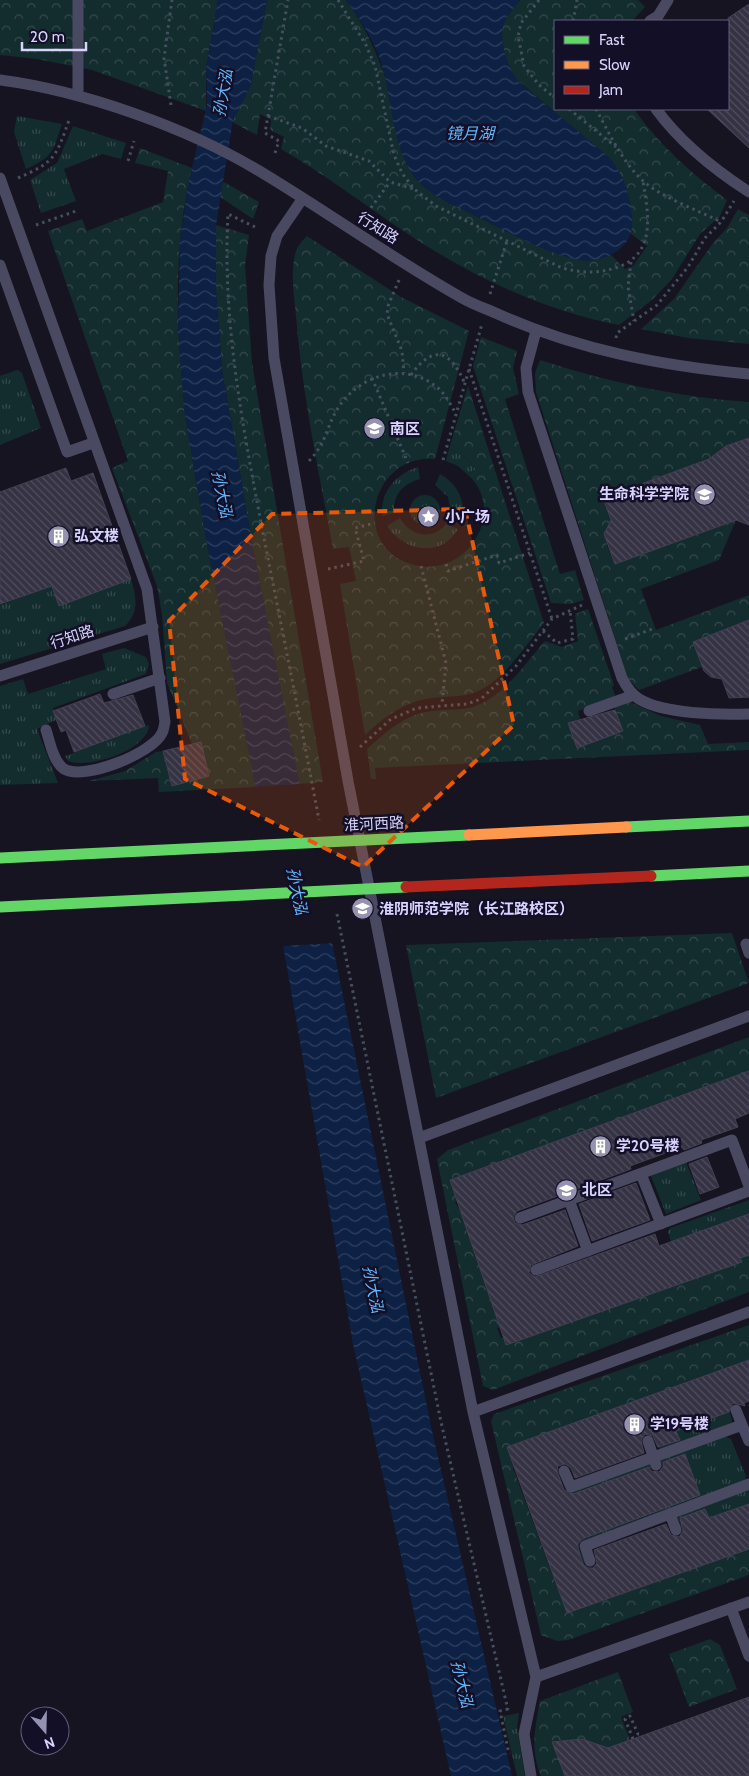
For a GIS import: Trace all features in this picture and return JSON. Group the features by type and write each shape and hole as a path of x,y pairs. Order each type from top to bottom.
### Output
{"main road":[{"name":"淮河西路","path":"0,858 749,821"},
{"path":"0,907 395,886 749,871"}],"lane":[{"path":"78,0 78,95"},
{"path":"652,20 658,16 668,0"},
{"name":"行知路","path":"0,80 78,95 172,127 259,171 464,299 536,331 611,353 685,368 749,374"},
{"path":"657,110 687,143 715,168 746,190"},
{"path":"0,178 93,443 148,589 165,722 162,735 137,755 105,768 75,772 65,770 54,755 46,730"},
{"path":"303,198 277,236 271,256 269,285 274,349 348,781 473,1412 536,1678 524,1734 532,1776"},
{"path":"0,265 67,452 93,443"},
{"path":"536,331 526,368 528,392 622,678 634,695 647,703 707,715 749,714"},
{"name":"行知路","path":"0,676 152,627"},
{"path":"113,694 160,678"},
{"path":"589,711 634,695"},
{"path":"419,1138 749,1016"},
{"path":"520,1218 732,1140 746,1166 749,1186"},
{"path":"641,1174 661,1224"},
{"path":"536,1270 749,1191"},
{"path":"569,1200 588,1251"},
{"path":"473,1412 749,1312"},
{"path":"736,1410 749,1441"},
{"path":"564,1471 572,1491 655,1461 742,1425"},
{"path":"648,1441 655,1461"},
{"path":"590,1561 585,1546 592,1538 749,1484"},
{"path":"672,1510 676,1530"},
{"path":"536,1678 749,1602"},
{"path":"731,1608 749,1656"}],"path":[{"path":"171,105 164,58 172,0"},
{"path":"275,153 280,142 265,133 288,0"},
{"path":"338,0 366,45 375,66 394,155 402,173 414,189 436,206 562,268 583,273 607,271 631,262 641,251 646,240 646,204 643,181"},
{"path":"539,0 521,23 518,36 524,66 539,85 554,97"},
{"path":"573,20 577,0"},
{"path":"570,110 618,149"},
{"path":"597,110 618,149 643,181 671,198 722,222"},
{"path":"268,116 302,128 326,146 369,161 390,182 414,189"},
{"path":"18,178 50,162 56,154 70,120"},
{"path":"128,161 134,141"},
{"path":"367,213 390,182"},
{"path":"611,353 617,333 657,305 683,273 706,238 722,222 746,190"},
{"path":"36,225 79,210"},
{"path":"255,227 228,214 226,252 234,364 249,458 320,825"},
{"path":"443,460 507,241"},
{"path":"631,262 628,287 629,305 634,321"},
{"path":"404,373 402,351 387,314 388,306 406,263"},
{"path":"411,375 420,362 441,354 451,359 458,368 465,384"},
{"path":"469,369 552,619"},
{"path":"309,461 320,450 334,417 346,398 372,378 391,373 411,375 438,389 456,414"},
{"path":"372,378 408,463"},
{"path":"328,569 364,561 355,528 375,523"},
{"path":"446,564 448,571 497,555 499,563 530,553"},
{"path":"420,566 446,663 442,704"},
{"path":"360,747 391,719 417,708 442,704 467,704 481,699 516,666 552,619 596,600"},
{"path":"543,632 558,643 573,639 570,610"},
{"path":"611,644 655,628"},
{"path":"336,911 441,1422 508,1710"},
{"path":"511,1762 500,1711 516,1707"},
{"path":"632,1739 625,1719 630,1716 638,1734 641,1733"}],"highlighted area":[{"path":"465,509 514,725 363,867 185,779 169,621 272,514"}],"green space":[{"path":"0,0 218,0 206,68 206,111 92,70 37,59 0,55"},
{"path":"267,0 346,0 371,41 380,63 395,107 414,177 438,197 516,236 556,252 606,257 611,255 625,269 633,266 647,246 630,233 632,216 630,205 618,173 609,158 515,78 506,59 502,29 505,20 520,0 638,0 645,7 633,20 554,20 554,110 635,110 654,135 677,158 727,200 720,216 700,234 672,279 652,300 619,325 591,319 510,291 435,251 281,149 284,137 270,130 271,120 260,114 257,135 232,122 250,87"},
{"path":"17,116 62,124 54,148 47,157 26,169 14,132"},
{"path":"73,126 126,143 121,159 102,154 64,169 76,201 41,213 30,180 57,163"},
{"path":"140,148 192,168 184,208 178,287 178,328 185,408 218,599 256,787 159,792 158,778 89,781 125,771 156,752 163,751 172,785 209,776 201,742 192,744 167,683 162,614 157,586 112,468 128,461 48,231 82,219 87,231 163,202 168,171 135,163"},
{"path":"222,181 259,202 253,219 220,197"},
{"path":"738,209 749,215 749,344 688,338 641,329 674,299 713,243 727,228"},
{"path":"216,225 249,235 245,266 252,363 323,782 299,784 253,548 222,370 216,291"},
{"path":"307,236 401,297 469,331 435,459 414,461 396,470 384,484 376,501 375,519 379,537 390,552 408,563 429,567 447,563 463,554 475,540 482,524 484,507 480,490 468,475 476,469 465,457 449,449 468,386 544,623 509,667 484,688 471,694 431,698 412,703 387,716 365,735 340,584 356,581 349,547 333,549 302,375 293,267 297,249"},
{"path":"481,337 517,351 513,368 519,394 505,399 560,574 575,570 584,600 570,604 551,603 473,366"},
{"path":"540,360 617,382 669,392 749,402 749,439 726,446 709,459 603,498 611,522 605,531 605,537 615,564 736,520 719,560 641,589 656,630 749,595 749,620 693,642 702,667 639,690 628,679 536,392 535,373"},
{"path":"17,370 22,373 41,428 0,445 0,376"},
{"path":"449,449 465,457 476,469 468,475 458,466 446,461"},
{"path":"418,467 420,479 400,491 395,500 394,513 382,516 384,499 391,485 403,474"},
{"path":"440,474 451,482 461,498 462,518 451,514 448,497 435,485"},
{"path":"425,495 436,499 440,510 436,521 425,525 414,521 410,510 414,499"},
{"path":"400,518 409,529 422,534 434,533 446,524 458,529 451,539 442,545 422,548 402,541 387,526"},
{"path":"131,579 136,604 130,621 125,626 0,664 0,605 52,586 59,605"},
{"path":"588,609 614,685 612,687 616,698 578,711 580,719 568,724 577,748 623,731 614,706 630,702 661,716 700,725 708,744 749,742 749,750 375,768 376,779 371,779 367,749 389,730 405,720 422,713 467,708 488,700 515,677 545,641 562,647 578,641 575,614"},
{"path":"124,648 146,657 149,664 146,674 53,708 56,720 37,729 58,783 0,785 0,686 23,679 28,694 106,669 102,654"},
{"path":"149,725 146,734 139,743 115,756 102,760 77,763 68,761 65,756"},
{"path":"732,933 749,983 436,1098 406,945"},
{"path":"749,1037 749,1071 450,1180 457,1201 455,1202 464,1218 500,1327 497,1328 501,1338 549,1330 741,1262 740,1258 749,1255 749,1292 493,1390 483,1386 437,1159 448,1150"},
{"path":"686,1162 701,1200 666,1214 651,1176"},
{"path":"749,1200 749,1214 671,1242 668,1232 670,1228"},
{"path":"749,1325 749,1360 513,1468 567,1613 749,1549 749,1575 568,1640 557,1641 541,1635 491,1421 494,1414"},
{"path":"730,1412 732,1421 730,1425 662,1450 657,1447 654,1439"},
{"path":"724,1436 731,1439 746,1476 744,1482 577,1543 585,1563 553,1574 544,1549 685,1455 530,1512 521,1486 558,1473 566,1493"},
{"path":"749,1489 749,1504 681,1528 679,1515"},
{"path":"710,1639 720,1645 737,1689 689,1707 669,1654"},
{"path":"618,1672 633,1712 621,1717 630,1740 608,1748 582,1739 553,1742 565,1776 541,1776 535,1748 535,1729 540,1701"},
{"path":"519,1713 517,1728 525,1776 517,1776 503,1716"}],"water":[{"name":"孙大泓","path":"218,0 267,0 250,87 233,120 216,225 216,291 222,370 253,548 297,771 432,1431 512,1776 451,1776 353,1344 253,774 208,550 184,411 178,330 180,243 187,189 207,105 206,68"},
{"name":"镜月湖","path":"346,0 520,0 507,17 502,30 503,46 508,63 520,83 610,158 615,166 627,189 632,215 631,233 621,248 597,260 588,261 566,257 540,248 515,236 444,201 425,188 414,176 405,161 399,145 385,75 377,51 365,28"}],"pier":[{"path":"302,784 336,943 281,946 253,787"}],"building":[{"path":"749,4 749,148 708,110 729,110 728,18"},
{"path":"749,438 749,525 736,520 615,564 604,534 611,520 603,498 709,459 726,446"},
{"name":"弘文楼","path":"66,468 71,481 93,473 131,579 59,606 52,586 0,604 0,492"},
{"path":"749,620 749,697 729,698 722,679 711,677 704,671 693,642"},
{"path":"100,694 104,703 133,695 145,726 74,752 66,730 61,732 53,711"},
{"path":"615,710 623,731 577,748 568,723"},
{"path":"201,742 209,776 172,786 163,751"},
{"path":"749,1071 749,1113 735,1119 738,1127 701,1140 702,1143 684,1150 682,1147 630,1166 631,1169 517,1211 513,1217 515,1223 522,1225 565,1210 578,1246 531,1265 529,1273 535,1277 655,1234 659,1246 749,1214 749,1255 740,1258 742,1262 506,1345 450,1180"},
{"path":"707,1157 719,1187 700,1194 689,1164"},
{"path":"636,1183 650,1220 592,1241 579,1204"},
{"path":"749,1360 749,1401 744,1403 745,1406 733,1403 729,1412 676,1431 680,1440 658,1447 653,1436 645,1434 641,1440 644,1453 575,1478 571,1468 565,1464 558,1466 557,1471 564,1490 573,1494 649,1467 651,1471 659,1472 663,1467 663,1462 685,1454 700,1495 582,1539 578,1544 578,1548 583,1564 588,1568 593,1568 597,1563 594,1550 666,1524 671,1535 679,1537 683,1531 680,1518 705,1509 709,1518 749,1504 749,1549 567,1613 507,1447"},
{"path":"749,1697 749,1776 565,1776 552,1742 582,1739 608,1748"}],"traffic: fast":[{"path":"626,827 749,821"},
{"path":"0,858 469,835"},
{"path":"651,876 749,871"},
{"path":"0,907 406,887"}],"traffic: slow":[{"path":"469,835 626,827"}],"traffic: jam":[{"path":"406,887 651,876"}],"place":[{"name":"南区","path":"374,429"},
{"name":"生命科学学院","path":"705,494"},
{"name":"小广场","path":"429,517"},
{"name":"弘文楼","path":"58,536"},
{"name":"淮阴师范学院（长江路校区）","path":"363,909"},
{"name":"学20号楼","path":"600,1146"},
{"name":"北区","path":"566,1190"},
{"name":"学19号楼","path":"634,1424"}]}
